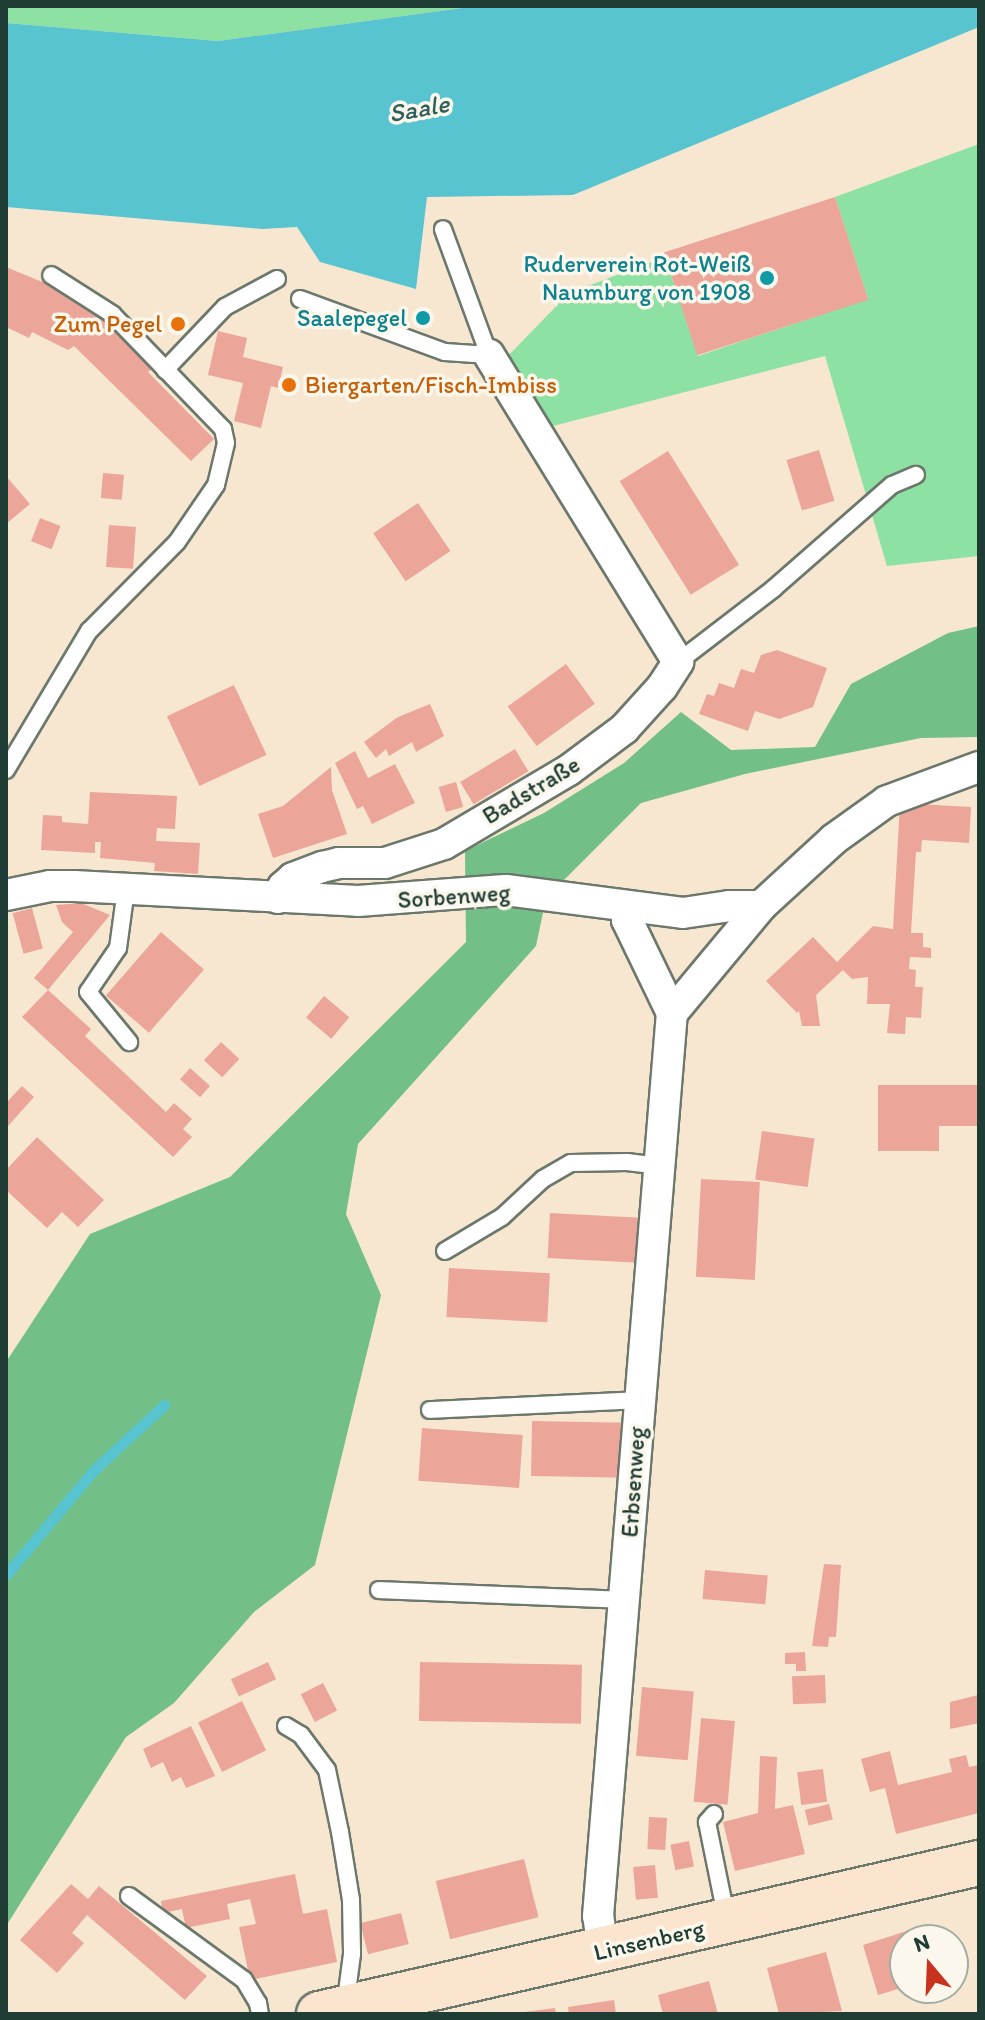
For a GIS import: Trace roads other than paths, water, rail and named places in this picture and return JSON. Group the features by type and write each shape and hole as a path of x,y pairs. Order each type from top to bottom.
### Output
{"main road":[{"name":"Linsenberg","path":"332,2011 427,1996 603,1950 979,1863"}],"street":[{"path":"489,355 678,662"},
{"name":"Badstraße","path":"278,898 283,887 293,878 322,867 339,863 385,863 444,844 569,770 624,729 662,687 678,662"},
{"path":"629,908 627,920 672,1013 761,906 864,815 925,784 979,767"},
{"path":"6,895 50,886 278,898"},
{"name":"Sorbenweg","path":"278,898 358,901 506,890 683,913 730,906 761,906"},
{"name":"Erbsenweg","path":"603,1950 598,1916 672,1013"}],"lane":[{"path":"300,299 445,352 489,355 443,229"},
{"path":"6,770 89,631 177,542 216,485 226,443 223,429 112,314 51,275"},
{"path":"165,370 225,307 277,279"},
{"path":"678,662 773,589 892,485 916,475"},
{"path":"126,889 118,948 88,992 129,1042"},
{"path":"445,1251 502,1217 543,1179 571,1163 627,1162 659,1166"},
{"path":"430,1410 639,1400"},
{"path":"379,1590 625,1600"},
{"path":"286,1726 301,1735 327,1770 351,1900 352,1954 332,2011"},
{"path":"714,1814 707,1822 727,1922"},
{"path":"129,1896 244,1980 258,2003 260,2014"}],"water":[{"name":"Saale","path":"477,6 979,6 979,27 573,195 427,197 416,289 320,262 297,227 262,229 6,207 6,23 218,41"}],"waterway":[{"path":"6,1575 93,1471 164,1405"}],"place":[{"name":"Ruderverein Rot-Weiß Naumburg von 1908","path":"767,278"},
{"name":"Saalepegel","path":"423,318"},
{"name":"Zum Pegel","path":"178,324"},
{"name":"Biergarten/Fisch-Imbiss","path":"289,385"}]}
